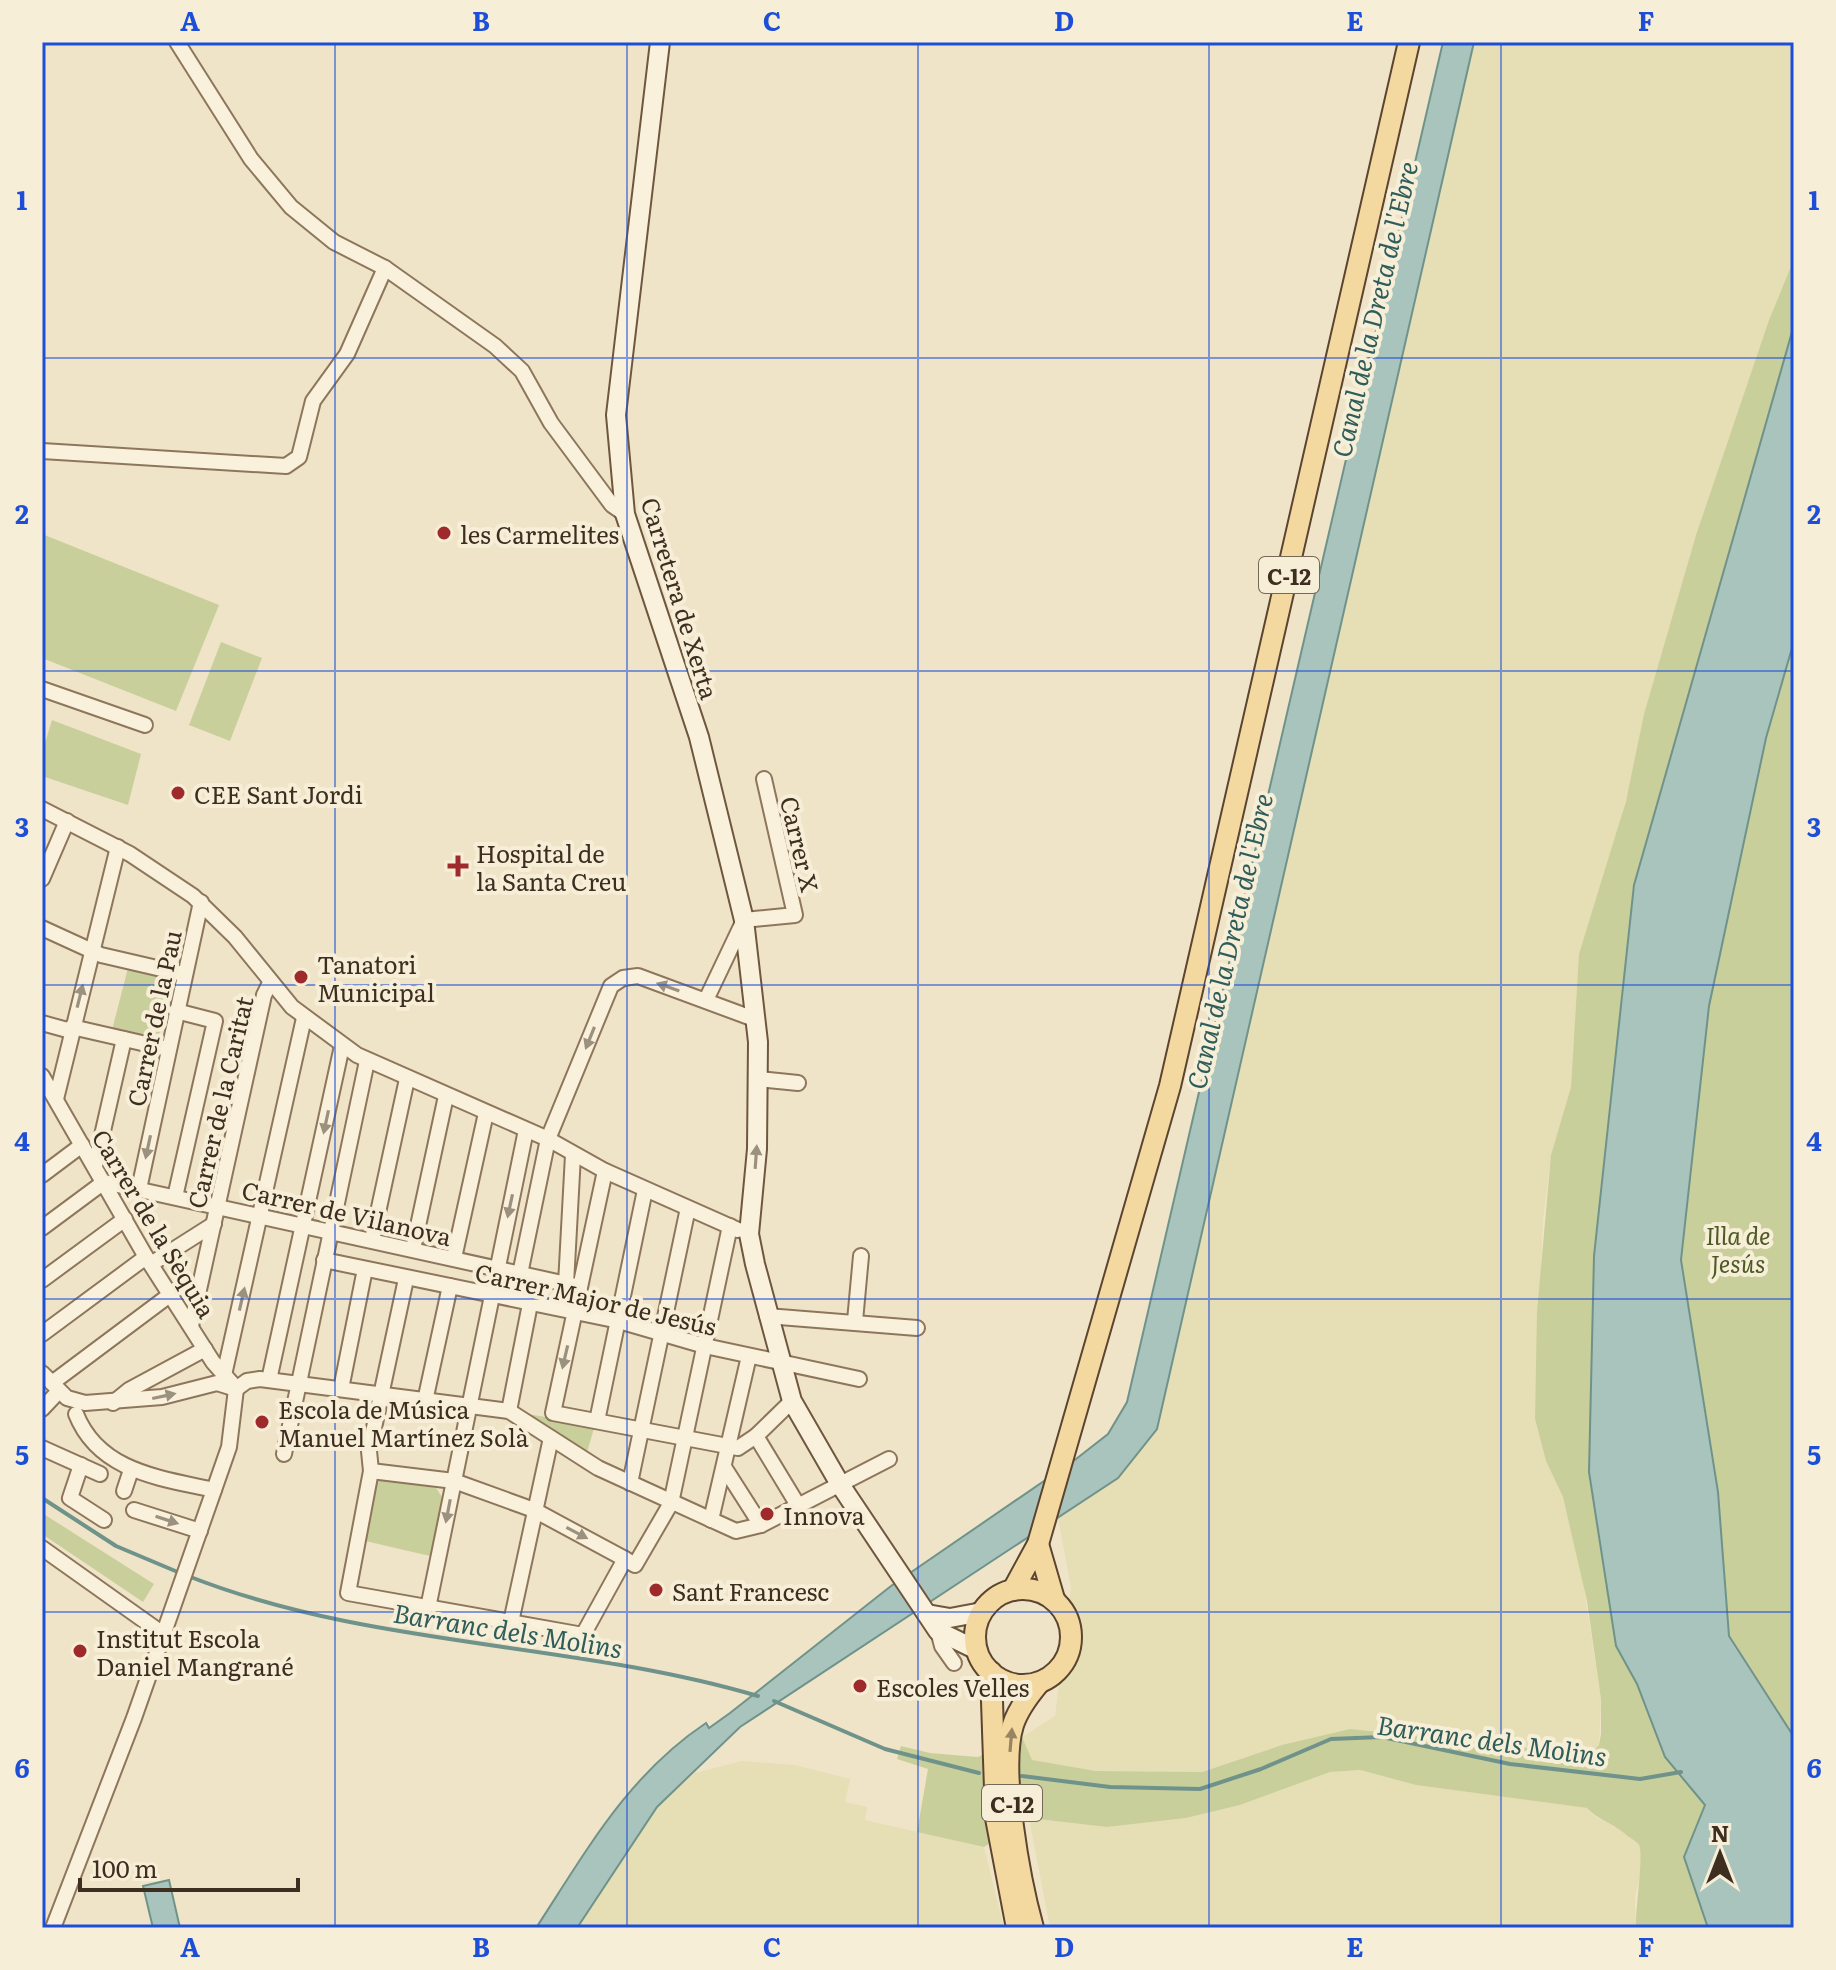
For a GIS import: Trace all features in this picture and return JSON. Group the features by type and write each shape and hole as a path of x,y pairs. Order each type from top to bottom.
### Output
{"main road":[{"name":"Carretera de Xerta","path":"660,42 616,415 625,514 699,737 744,920 757,1020 758,1079 757,1149 749,1234"},
{"name":"C-12","path":"982,1612 990,1602 1013,1590 1039,1542 1170,1086 1409,42"},
{"path":"749,1234 767,1316 792,1401 841,1486 923,1610 973,1649"},
{"name":"C-12","path":"1033,1928 1014,1845 1010,1742 1019,1713 1039,1683 1060,1668 1071,1643 1065,1612 1054,1599 1039,1542"},
{"path":"1013,1590 1041,1592 1054,1599"},
{"path":"944,1625 982,1612"},
{"path":"954,1663 973,1649 982,1612"},
{"name":"C-12","path":"973,1649 991,1672 996,1818 1017,1928"},
{"path":"991,1672 1013,1684 1039,1683"}],"street":[{"path":"177,42 251,159 291,207 334,242 385,268 472,328 522,371 551,423 612,505 625,514"},
{"path":"42,451 286,466 299,457 313,401 347,354 385,268"},
{"path":"42,689 145,725"},
{"name":"Carrer X","path":"744,920 795,915 764,779"},
{"path":"42,809 118,847 201,902 235,937 273,987 304,1018 342,1046 367,1061 548,1139 573,1155 645,1190 749,1234"},
{"path":"42,879 67,821"},
{"path":"56,1099 118,847"},
{"name":"Carrer de la Pau","path":"139,1189 201,902"},
{"path":"706,1000 744,920"},
{"path":"42,928 91,951 183,974"},
{"path":"520,1274 548,1139 611,986 630,976 757,1020"},
{"name":"Carrer de la Caritat","path":"191,1326 264,995 273,987"},
{"path":"175,1197 215,1021 176,1011"},
{"path":"224,1375 304,1018"},
{"path":"42,1023 168,1049"},
{"path":"95,1166 124,1039"},
{"path":"269,1380 342,1046"},
{"path":"284,1454 367,1061"},
{"name":"Carrer de la Sèquia","path":"42,1076 148,1260 205,1349 236,1389"},
{"path":"372,1240 407,1079"},
{"path":"758,1079 798,1083"},
{"path":"413,1249 446,1096"},
{"path":"454,1258 486,1113"},
{"path":"428,1608 526,1130"},
{"path":"44,1170 82,1145"},
{"path":"573,1155 573,1286 576,1312 553,1413 738,1448 756,1436 792,1401"},
{"path":"573,1286 605,1171"},
{"path":"42,1228 104,1182"},
{"name":"Carrer de Vilanova","path":"104,1182 260,1214 573,1286"},
{"path":"597,1421 645,1190"},
{"path":"630,1483 688,1208"},
{"path":"42,1280 125,1219"},
{"path":"42,1334 148,1260 214,1224"},
{"path":"371,1471 454,1481 534,1510 635,1565 671,1503 730,1226"},
{"path":"855,1321 861,1256"},
{"name":"Carrer Major de Jesús","path":"324,1260 619,1321 705,1346 859,1379"},
{"path":"341,1389 365,1269"},
{"path":"406,1279 369,1451 371,1471 348,1593 583,1635 625,1559"},
{"path":"425,1401 450,1286"},
{"path":"42,1409 51,1383 171,1294"},
{"path":"509,1411 530,1304"},
{"path":"767,1316 917,1328"},
{"path":"113,1403 129,1390 205,1349"},
{"path":"711,1520 749,1356"},
{"path":"51,1383 74,1402 113,1403 162,1397 217,1383 236,1389 252,1379 509,1411 630,1483 736,1531 761,1525 889,1459"},
{"path":"53,1928 229,1447 236,1389"},
{"path":"76,1414 92,1442 131,1470 214,1490"},
{"path":"756,1436 799,1507"},
{"path":"511,1622 551,1438"},
{"path":"42,1448 100,1474"},
{"path":"81,1465 70,1498 104,1520"},
{"path":"724,1467 761,1525"},
{"path":"124,1491 131,1470"},
{"path":"134,1510 200,1531"},
{"path":"42,1548 163,1634"},
{"path":"944,1625 942,1646 954,1663"}],"shaded area":[{"path":"1474,42 1794,42 1794,259 1769,320 1696,535 1644,714 1631,780 1607,868 1579,954 1571,1087 1551,1155 1543,1220 1535,1420 1546,1461 1563,1497 1580,1562 1601,1699 1599,1745 1591,1755 1437,1738 1282,1745 1202,1772 1096,1771 1031,1760 1022,1737 1055,1716 1071,1588 1058,1517 1118,1478 1157,1429"},
{"path":"742,1761 795,1765 850,1779 845,1802 867,1807 865,1820 984,1847 1004,1928 577,1928 657,1807 695,1773"},
{"path":"1360,1770 1416,1785 1587,1808 1640,1846 1643,1859 1635,1898 1636,1928 1050,1928 1029,1818 1107,1827 1186,1818 1240,1805 1330,1772"}],"green space":[{"path":"1794,259 1794,325 1634,885 1616,1646 1637,1684 1665,1757 1705,1805 1684,1857 1708,1928 1636,1928 1639,1845 1587,1808 1416,1785 1360,1770 1330,1772 1240,1805 1186,1818 1107,1827 1029,1818 984,1847 917,1832 928,1769 897,1759 901,1746 930,1753 978,1757 1022,1737 1032,1760 1096,1771 1202,1772 1282,1745 1350,1729 1590,1755 1599,1745 1601,1699 1587,1601 1563,1497 1546,1461 1535,1419 1537,1312 1551,1155 1571,1087 1579,954 1626,801 1644,714 1696,535 1769,320"},
{"path":"42,534 219,605 176,711 42,658"},
{"name":"Illa de Jesús","path":"1794,641 1794,1737 1729,1636 1718,1492 1681,1260 1709,1006 1766,738"},
{"path":"221,642 262,658 230,741 189,725"},
{"path":"52,720 141,754 128,805 42,776 42,753"},
{"path":"128,968 172,978 158,1041 112,1030"},
{"path":"527,1414 595,1425 587,1452"},
{"path":"382,1479 436,1488 442,1497 430,1556 361,1540 371,1486"},
{"path":"42,1513 154,1584 143,1602 42,1534"}],"water":[{"path":"1443,42 1474,42 1157,1429 1118,1478 740,1727 657,1807 577,1928 536,1928 631,1790 678,1744 706,1723 709,1728 730,1713 891,1586 1076,1459 1108,1434 1127,1402"},
{"path":"1794,325 1794,641 1766,738 1709,1006 1681,1260 1718,1492 1729,1636 1794,1737 1794,1928 1708,1928 1684,1857 1705,1805 1665,1757 1637,1684 1616,1646 1589,1472 1594,1256 1634,885"},
{"path":"169,1880 180,1928 153,1928 143,1886"}],"waterway":[{"name":"Barranc dels Molins","path":"42,1498 116,1546 180,1573"},
{"name":"Barranc dels Molins","path":"188,1576 257,1600 328,1617 616,1664 758,1696"},
{"name":"Barranc dels Molins","path":"774,1701 885,1749 979,1773"},
{"name":"Barranc dels Molins","path":"1022,1776 1110,1787 1200,1789 1261,1769 1331,1739 1382,1737 1510,1764 1640,1779 1681,1772"}],"place":[{"name":"les Carmelites","path":"444,533"},
{"name":"CEE Sant Jordi","path":"178,793"},
{"name":"Hospital de la Santa Creu","path":"458,866"},
{"name":"Tanatori Municipal","path":"301,977"},
{"name":"Escola de Música Manuel Martínez Solà","path":"262,1422"},
{"name":"Innova","path":"767,1514"},
{"name":"Sant Francesc","path":"656,1590"},
{"name":"Institut Escola Daniel Mangrané","path":"80,1651"},
{"name":"Escoles Velles","path":"860,1686"}],"water label":[{"name":"Canal de la Dreta de l'Ebre","path":"1373,309"},
{"name":"Canal de la Dreta de l'Ebre","path":"1228,941"}]}
